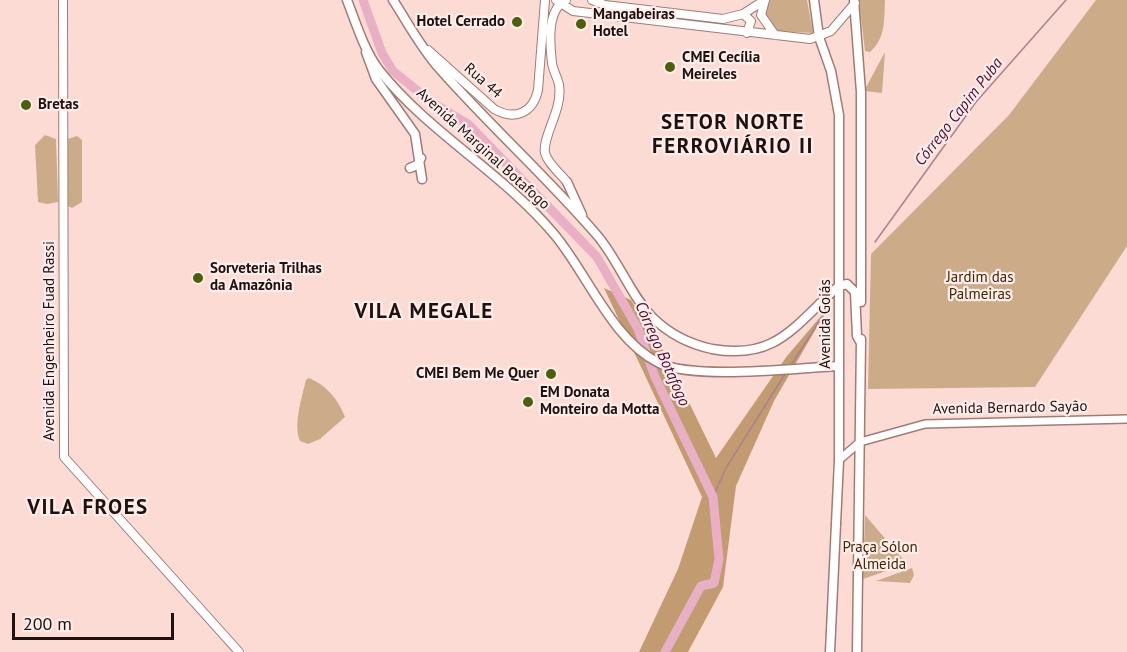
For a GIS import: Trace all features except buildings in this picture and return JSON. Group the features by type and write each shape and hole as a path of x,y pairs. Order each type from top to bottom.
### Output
{"main road":[{"name":"Avenida Engenheiro Fuad Rassi","path":"63,0 64,457 239,652"},
{"name":"Avenida Marginal Botafogo","path":"347,0 362,40 378,69 408,100 527,204 555,235 635,347 659,363 704,372 839,366"},
{"name":"Avenida Marginal Botafogo","path":"393,0 438,67 585,221 600,238 652,317 675,335 699,345 736,351 780,339 798,327 839,286"},
{"name":"Rua 44","path":"422,45 494,109 508,115 524,112 534,103 538,90 545,0"},
{"path":"592,0 605,5 713,19 743,14 765,0"},
{"path":"765,0 761,15 775,35"},
{"name":"Avenida Goiás","path":"814,0 819,37 830,65 839,115 839,460 830,652"},
{"path":"585,221 567,182 550,162 544,149 559,99 559,85 552,64 552,14 560,1 573,11 810,39 831,31 854,2"},
{"path":"854,2 861,92 857,652"},
{"path":"743,14 751,21 747,33"},
{"path":"362,40 376,79 405,115 415,134 421,158 422,179"},
{"path":"410,168 417,165 421,158"},
{"path":"839,286 847,284 855,292 857,336 861,343"}],"street":[{"name":"Avenida Bernardo Sayão","path":"860,442 925,424 1127,418"},
{"path":"839,460 860,442"}],"green space":[{"path":"767,0 807,0 813,33 775,31 763,15"},
{"path":"859,0 885,0 882,35 870,52 865,51"},
{"name":"Jardim das Palmeiras","path":"1096,0 1127,0 1127,246 1035,387 868,389 871,254 1009,115"},
{"path":"885,52 882,93 864,91"},
{"path":"45,135 56,139 58,202 47,204 38,202 35,145"},
{"path":"77,136 82,140 82,202 72,208 68,206 67,144 68,139"},
{"path":"309,378 331,393 345,417 320,439 308,444 300,441 297,427 302,394 306,380"},
{"name":"Praça Sólon Almeida","path":"865,515 907,564 863,579"},
{"name":"Praça Sólon Almeida","path":"912,568 914,575 910,583 876,581"}],"shaded area":[{"path":"604,288 631,300 666,355 716,458 787,356 828,308 774,401 736,486 723,587 688,652 639,652 678,569 702,497"}],"waterway":[{"name":"Córrego Botafogo","path":"363,0 382,53 393,71 430,101 468,124 597,257 638,329 655,377 713,497 719,559 714,583 701,586 665,652"},
{"name":"Córrego Capim Puba","path":"875,242 976,102 1066,0"},
{"name":"Córrego Capim Puba","path":"791,365 828,308"},
{"name":"Córrego Capim Puba","path":"713,497 726,468 785,374"}],"place":[{"name":"Hotel Cerrado","path":"517,22"},
{"name":"Mangabeiras Hotel","path":"581,24"},
{"name":"CMEI Cecília Meireles","path":"670,67"},
{"name":"Bretas","path":"26,105"},
{"name":"Sorveteria Trilhas da Amazônia","path":"198,278"},
{"name":"CMEI Bem Me Quer","path":"551,374"},
{"name":"EM Donata Monteiro da Motta","path":"528,402"}],"district":[{"name":"SETOR NORTE FERROVIÁRIO II","path":"733,135"},
{"name":"VILA MEGALE","path":"424,312"},
{"name":"VILA FROES","path":"88,508"}]}
